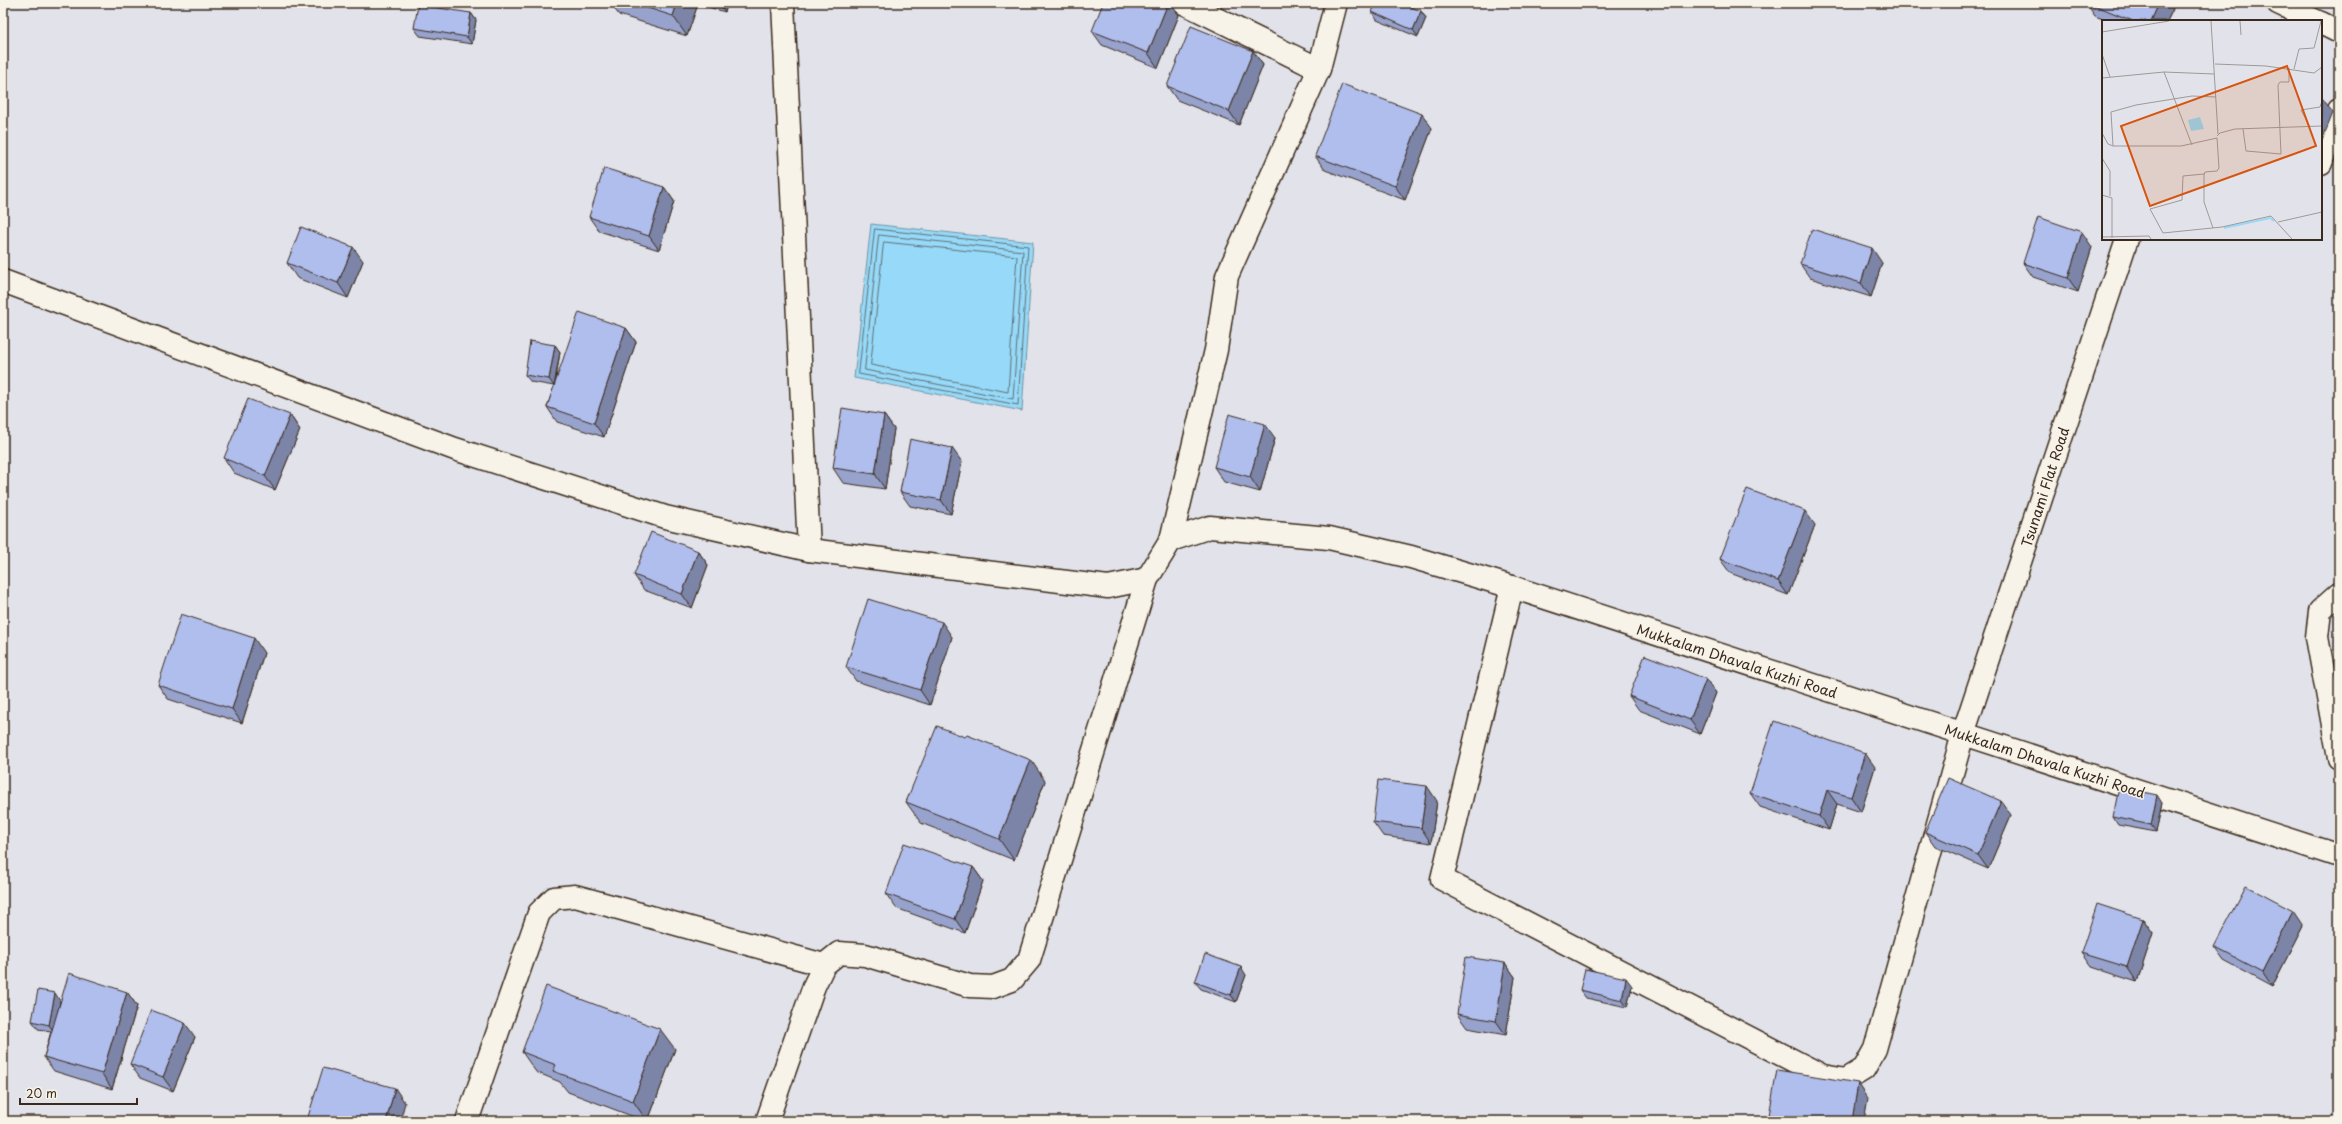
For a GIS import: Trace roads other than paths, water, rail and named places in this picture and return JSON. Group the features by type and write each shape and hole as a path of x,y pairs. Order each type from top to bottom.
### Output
{"street":[{"path":"783,3 808,550"},
{"path":"1184,3 1319,69"},
{"path":"766,1121 814,986 824,965 839,953 865,955 970,986 993,987 1012,980 1029,960 1147,579 1171,540 1216,350 1228,276 1319,69 1336,3"},
{"path":"2278,3 2314,20"},
{"path":"2322,24 2339,32"},
{"path":"2322,160 2339,110"},
{"name":"Tsunami Flat Road","path":"1512,587 1442,879 1823,1076 1846,1080 1864,1069 1875,1049 1963,734 2127,240"},
{"path":"3,280 455,449 665,516 808,550 1108,587 1147,579"},
{"name":"Mukkalam Dhavala Kuzhi Road","path":"1171,540 1210,528 1329,538 1411,557 1512,587 2339,856"},
{"path":"2339,594 2320,611 2317,637 2339,758"},
{"path":"467,1121 539,913 554,898 575,896 824,965"}],"water":[{"path":"871,224 1033,242 1022,411 854,378"}]}
